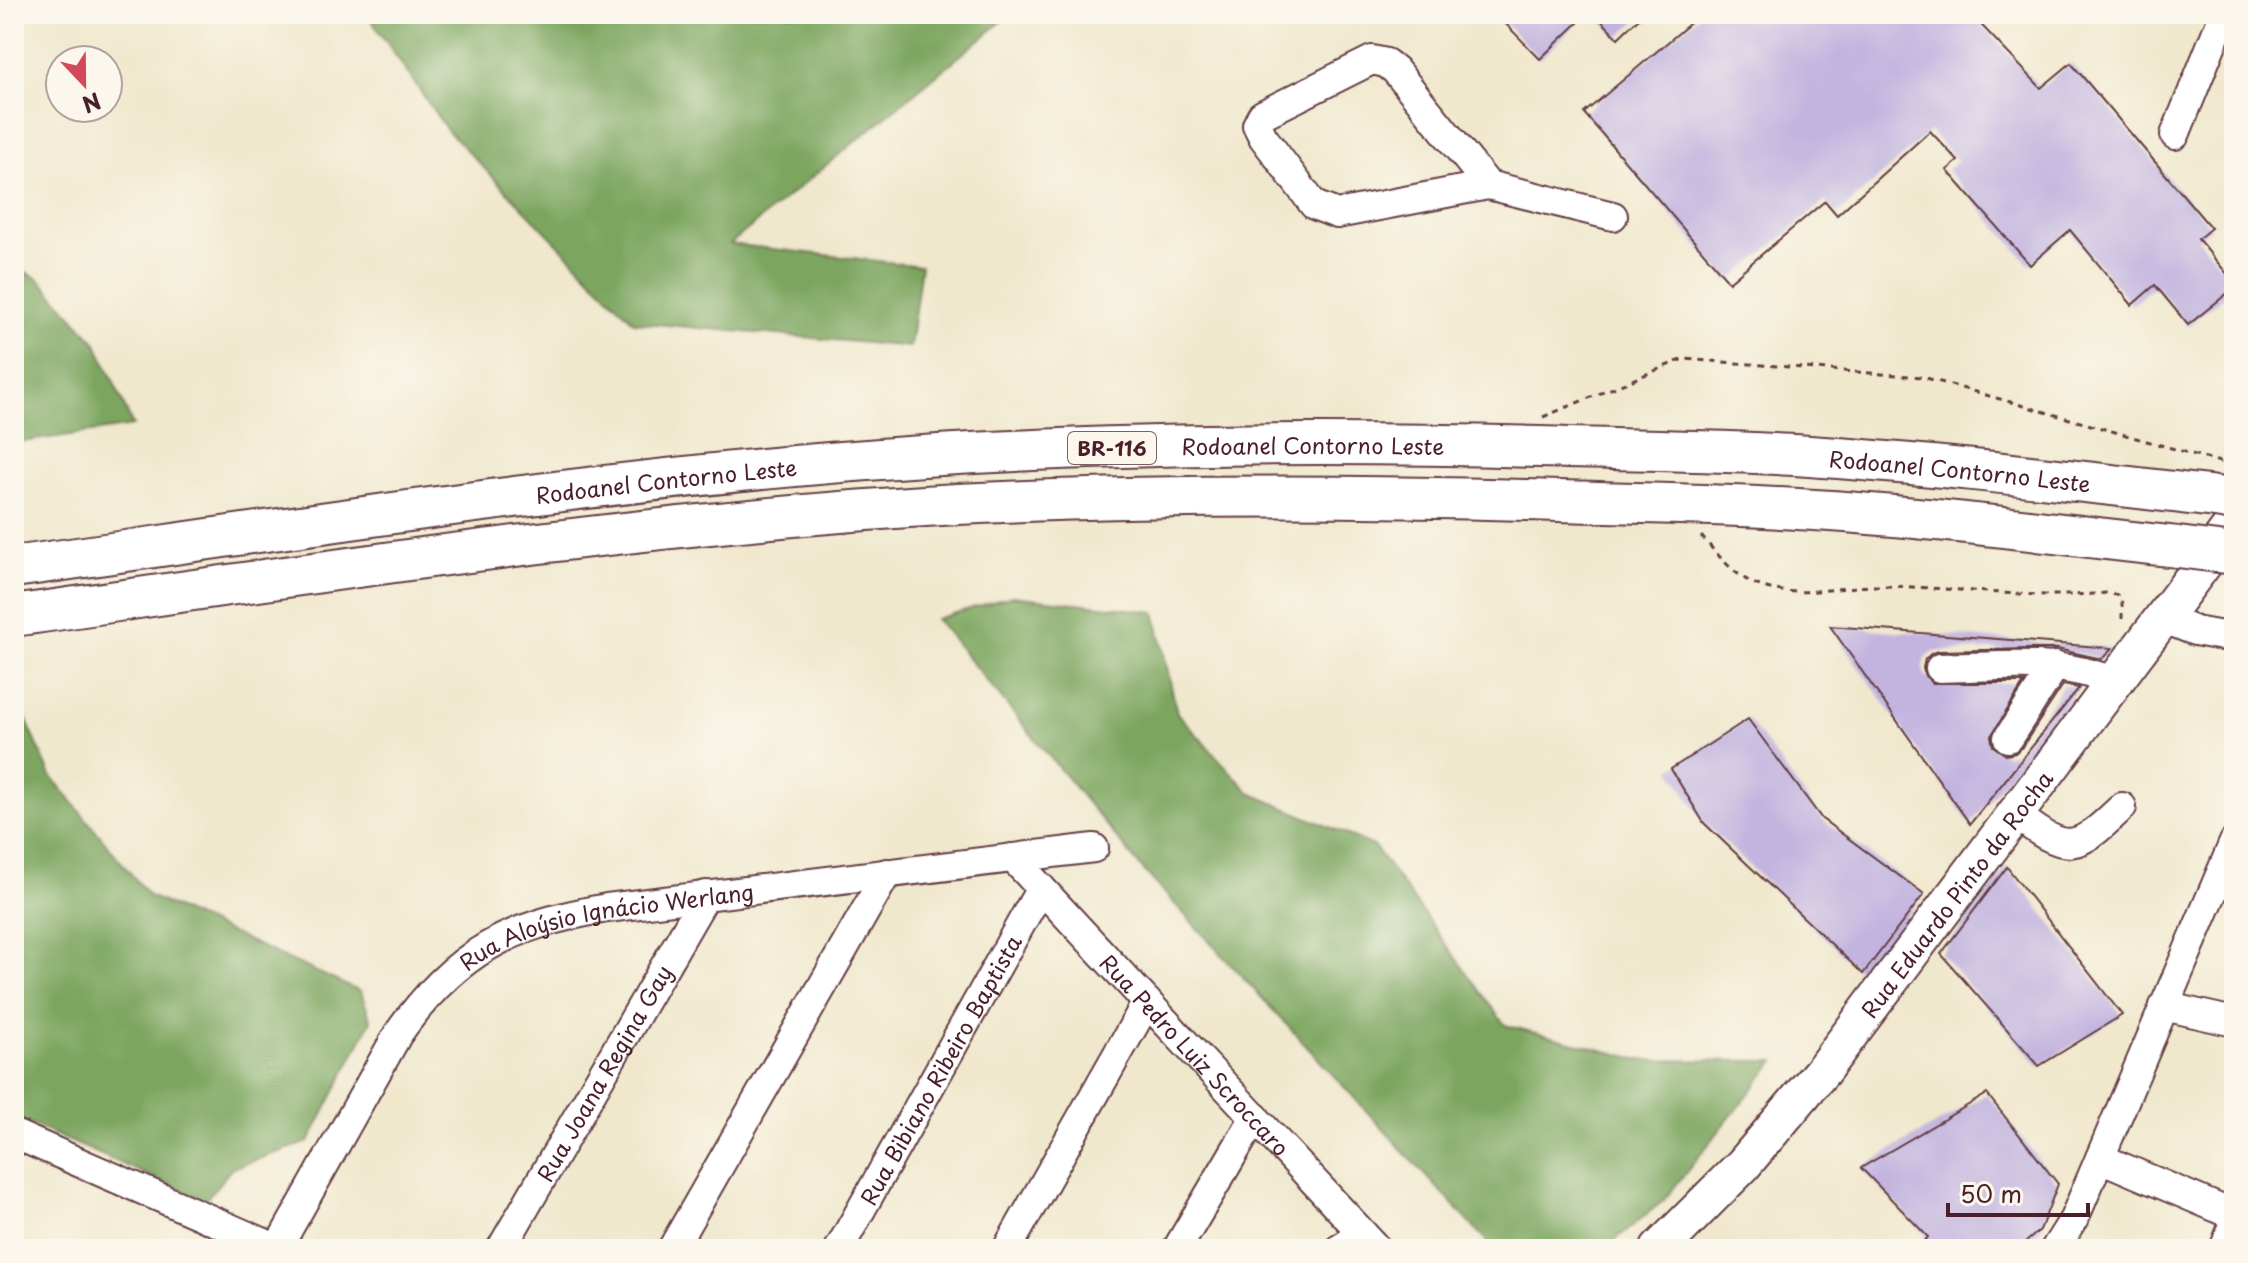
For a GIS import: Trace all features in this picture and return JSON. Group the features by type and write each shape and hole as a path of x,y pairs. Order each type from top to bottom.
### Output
{"highway":[{"name":"Rodoanel Contorno Leste","path":"14,567 619,483 843,462 1093,448 1360,443 1792,455 2229,496"},
{"path":"14,616 392,562 617,535 925,507 1053,500 1311,496 1799,509 1881,515 2234,554"}],"main road":[{"name":"Rua Eduardo Pinto da Rocha","path":"1659,1249 1733,1176 1795,1105 2162,618 2229,496"}],"street":[{"path":"2175,135 2224,14"},
{"path":"1488,185 1395,70 1386,63 1372,60 1262,115 1257,125 1314,205 1337,214 1488,185 1613,216"},
{"path":"2162,618 2195,631 2234,638"},
{"path":"1940,668 2055,666 2092,672 2114,682"},
{"path":"2008,738 2055,666"},
{"path":"2015,814 2059,842 2076,844 2091,836 2122,807"},
{"path":"2055,1249 2074,1219 2234,842"},
{"name":"Rua Aloýsio Ignácio Werlang","path":"278,1249 398,1034 432,988 454,968 508,936 559,917 617,906 1094,848"},
{"name":"Rua Pedro Luiz Scroccaro","path":"1013,858 1255,1117 1360,1244"},
{"path":"672,1249 887,873"},
{"name":"Rua Bibiano Ribeiro Baptista","path":"839,1249 1041,888"},
{"name":"Rua Joana Regina Gay","path":"501,1249 706,895"},
{"path":"1007,1249 1147,1002"},
{"path":"2164,1006 2234,1022"},
{"path":"1177,1249 1255,1117"},
{"path":"14,1134 278,1249"},
{"path":"2100,1158 2234,1215"},
{"path":"2224,1249 2234,1224"}],"path":[{"path":"1543,417 1683,359 1923,377 2229,496"},
{"path":"1670,504 1735,571 1754,584 1769,588 1809,591 1878,586 2035,597 2106,593 2117,595 2122,603 2121,624 2134,630 2162,618"}],"green space":[{"path":"367,14 1011,14 730,244 921,266 910,347 634,322 447,130"},
{"path":"14,266 39,279 97,344 133,426 14,443"},
{"path":"1012,596 1155,612 1177,713 1250,793 1374,846 1505,1025 1641,1060 1775,1061 1664,1200 1604,1249 1494,1249 1138,864 936,619"},
{"path":"14,692 51,776 149,896 361,992 371,1021 309,1142 232,1168 205,1200 14,1117"}],"building":[{"path":"1496,14 1587,14 1540,59"},
{"path":"1595,14 1643,14 1618,38"},
{"path":"1701,14 1971,14 2041,88 2071,63 2211,228 2198,239 2234,282 2234,288 2188,325 2155,285 2132,305 2070,230 2030,265 1947,170 1958,161 1930,131 1837,215 1825,201 1729,282 1584,113"},
{"path":"1830,626 2112,648 2102,659 2057,649 2029,649 1939,651 1925,659 1925,676 1933,683 2024,683 1991,736 1993,746 2006,755 2022,747 2063,685 2079,688 1970,824"},
{"path":"1748,719 1822,819 1924,894 1863,974 1704,823 1671,769"},
{"path":"2007,867 2122,1015 2039,1066 1941,954"},
{"path":"1987,1094 2058,1184 2040,1230 2018,1249 1918,1249 1928,1237 1861,1168"}]}
